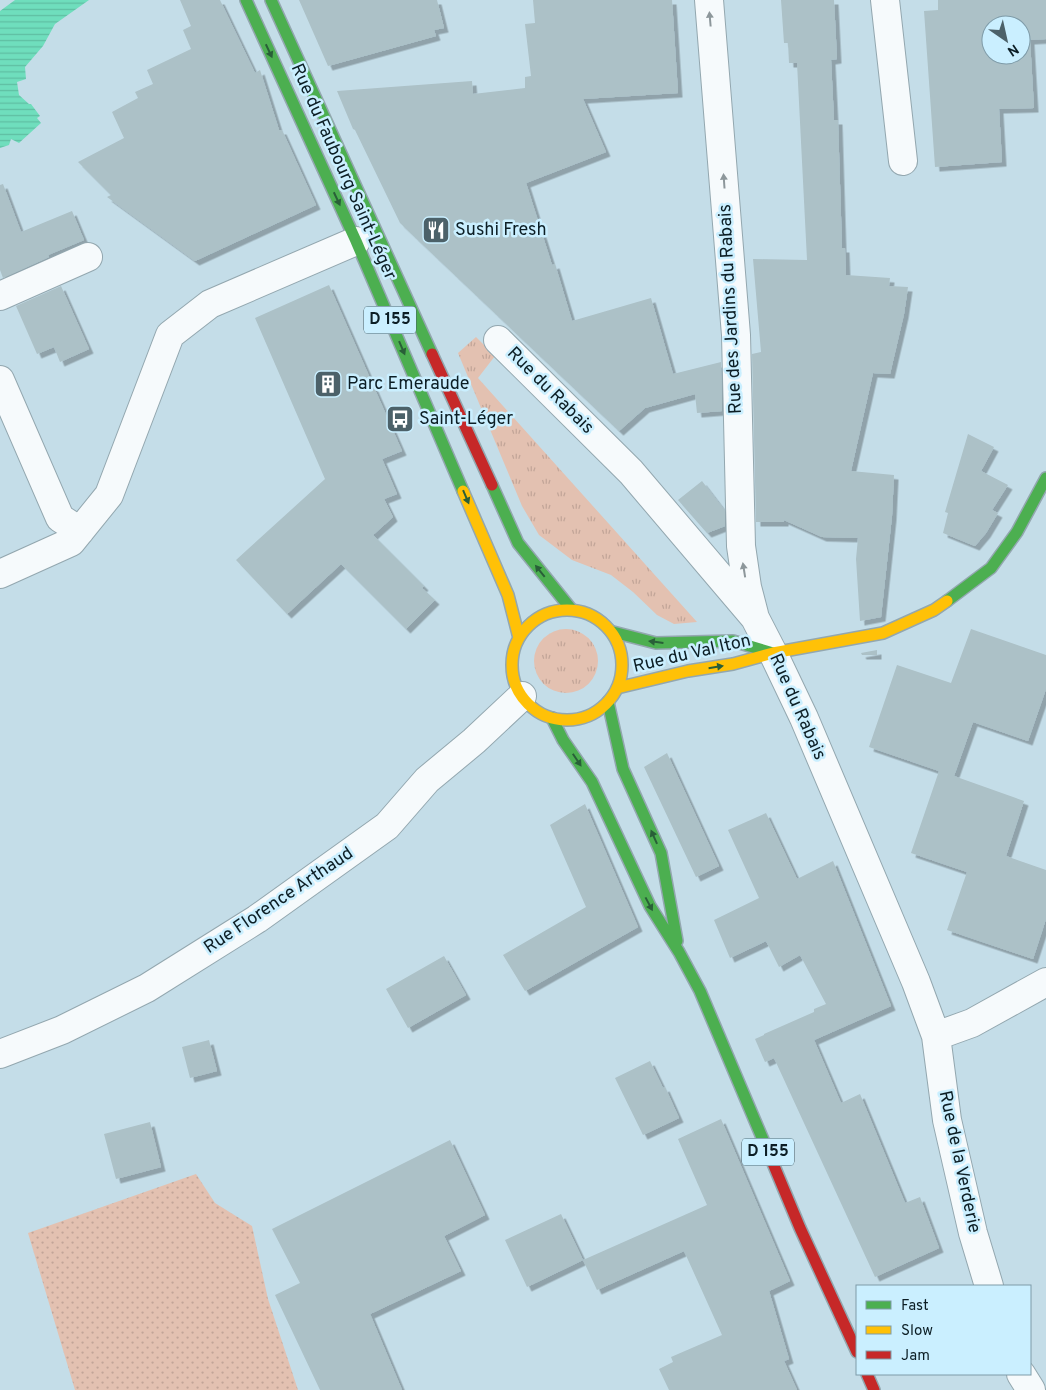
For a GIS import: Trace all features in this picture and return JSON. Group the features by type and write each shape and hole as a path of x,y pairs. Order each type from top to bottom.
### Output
{"main road":[{"name":"Rue du Faubourg Saint-Léger","path":"246,0 356,241 508,595 519,638"},
{"name":"Rue du Faubourg Saint-Léger","path":"271,0 518,543 571,609"},
{"name":"Rue du Val Iton","path":"618,688 688,671 733,664 773,653 882,633 934,610 964,590 991,568 1017,532 1046,478"},
{"path":"571,609 594,616 613,632 621,650 623,670 618,688 608,702 592,714 572,720 552,718 535,710 522,696 513,678 512,657 519,638 532,622 550,612 571,609"},
{"name":"Rue du Val Iton","path":"613,632 656,643 733,641 773,653"},
{"name":"D 155","path":"608,702 623,769 661,853 679,952"},
{"name":"D 155","path":"552,718 563,740 592,782 650,906 700,990 800,1228 856,1350"},
{"path":"867,1375 874,1390"}],"street":[{"name":"Rue des Jardins du Rabais","path":"709,0 736,335 740,546 747,587 755,618"},
{"path":"886,0 903,161"},
{"path":"0,574 72,542 110,494 170,335 210,304 356,241"},
{"path":"0,296 88,257"},
{"name":"Rue du Rabais","path":"498,340 631,472 755,618 804,718 916,982 936,1036"},
{"path":"0,380 60,518 80,531"},
{"name":"Rue Florence Arthaud","path":"0,1054 62,1030 147,988 257,919 387,826 427,780 474,741 522,696"},
{"path":"936,1036 972,1024 1046,982"},
{"name":"Rue de la Verderie","path":"936,1036 947,1120 973,1233 989,1285"},
{"path":"1023,1375 1031,1390"}],"green space":[{"path":"476,337 495,356 478,378 697,622 674,624 657,615 633,592 611,575 572,560 539,535 522,506 458,353"},
{"path":"560,629 572,629 589,638 596,649 598,661 596,673 589,684 572,693 560,693 548,688 539,679 534,667 534,655 539,643 548,634"},
{"path":"196,1174 215,1203 252,1226 268,1299 298,1390 75,1390 28,1233"}],"shaded area":[{"path":"15,0 89,0 55,24 43,46 25,67 26,79 17,82 19,95 31,104 40,116 37,118 41,123 19,143 11,139 9,145 0,148 0,11"}],"building":[{"path":"180,0 220,0 255,73 260,70 279,130 282,130 316,205 195,261 107,197 111,195 78,162 124,138 112,112 138,98 135,92 153,84 147,70 191,49 183,30 191,26"},
{"path":"299,0 437,0 444,28 434,30 436,36 328,66"},
{"path":"533,0 672,0 678,93 583,99 606,152 526,183 552,265 555,264 572,321 651,298 673,374 721,362 722,411 697,413 695,394 645,408 619,431 400,223 353,129 337,91 472,81 473,94 525,88 525,77 531,76 525,24 535,23"},
{"path":"781,0 834,0 837,59 831,60 834,120 838,120 842,248 845,248 846,275 890,278 889,286 908,287 904,314 890,374 873,373 851,471 894,475 892,516 881,617 860,621 856,559 858,538 822,537 784,520 784,522 756,522 752,354 761,352 753,259 807,260 797,63 789,63 788,43 784,43"},
{"path":"938,0 1046,0 1046,39 1031,40 1031,15 981,15 981,65 1031,65 1031,57 1034,108 999,109 1002,162 935,167 924,11 938,10"},
{"path":"3,184 21,232 72,211 84,240 48,255 49,257 3,278 0,270 0,185"},
{"name":"Parc Emeraude","path":"329,285 402,451 382,459 397,494 384,499 393,517 373,535 424,586 422,588 435,600 406,629 341,564 287,614 236,560 325,479 255,318"},
{"path":"61,286 89,349 60,362 54,347 37,354 16,306"},
{"path":"968,434 994,447 981,471 1008,485 992,510 998,513 986,533 975,546 943,533 948,513 945,512"},
{"path":"702,481 725,511 725,526 707,533 678,500"},
{"path":"971,629 1046,655 1046,689 1028,741 973,722 954,776 1024,801 1006,856 1046,870 1046,919 1033,959 947,930 967,872 911,853 939,771 869,747 897,665 951,683"},
{"path":"877,650 877,655 862,655 861,653"},
{"path":"667,753 719,866 696,877 644,767"},
{"path":"585,804 638,927 525,991 503,955 586,907 550,825"},
{"path":"766,813 797,879 833,861 891,1006 814,1040 841,1103 860,1094 905,1203 920,1197 939,1248 875,1277 774,1058 765,1062 755,1039 814,1012 814,1009 826,1004 800,955 779,967 766,941 730,958 714,920 759,898 728,830"},
{"path":"444,956 466,995 408,1028 386,989"},
{"path":"209,1040 217,1071 190,1078 182,1047"},
{"path":"650,1061 663,1088 665,1087 679,1118 643,1135 615,1078"},
{"path":"721,1119 790,1281 769,1291 789,1359 784,1361 797,1390 669,1390 659,1369 673,1362 671,1357 722,1335 684,1251 597,1290 583,1260 707,1205 678,1139"},
{"path":"150,1122 161,1167 116,1179 104,1134"},
{"path":"450,1140 485,1215 444,1236 461,1271 370,1314 402,1390 320,1390 275,1295 300,1283 272,1229"},
{"path":"561,1214 583,1260 527,1287 505,1240"}],"traffic: fast":[{"path":"246,0 356,241 463,491"},
{"path":"271,0 432,354"},
{"path":"947,601 991,568 1017,532 1046,478"},
{"path":"492,485 518,543 571,609"},
{"path":"613,632 656,643 733,641 773,653"},
{"path":"608,702 623,769 661,853 677,941"},
{"path":"552,718 563,740 592,782 650,906 679,952 700,991 772,1161"}],"traffic: slow":[{"path":"463,491 508,595 519,638"},
{"path":"617,688 688,671 733,664 773,653 883,633 934,610 947,601"},
{"path":"567,610 588,614 606,626 618,644 622,665 618,686 606,704 588,716 567,720 546,716 528,704 516,686 512,665 516,644 528,626 546,614 567,610"}],"traffic: jam":[{"path":"432,354 492,485"},
{"path":"772,1161 800,1228 856,1350"},
{"path":"867,1375 874,1390"}],"place":[{"name":"Sushi Fresh","path":"436,230"},
{"name":"Parc Emeraude","path":"328,384"},
{"name":"Saint-Léger","path":"400,419"}]}
